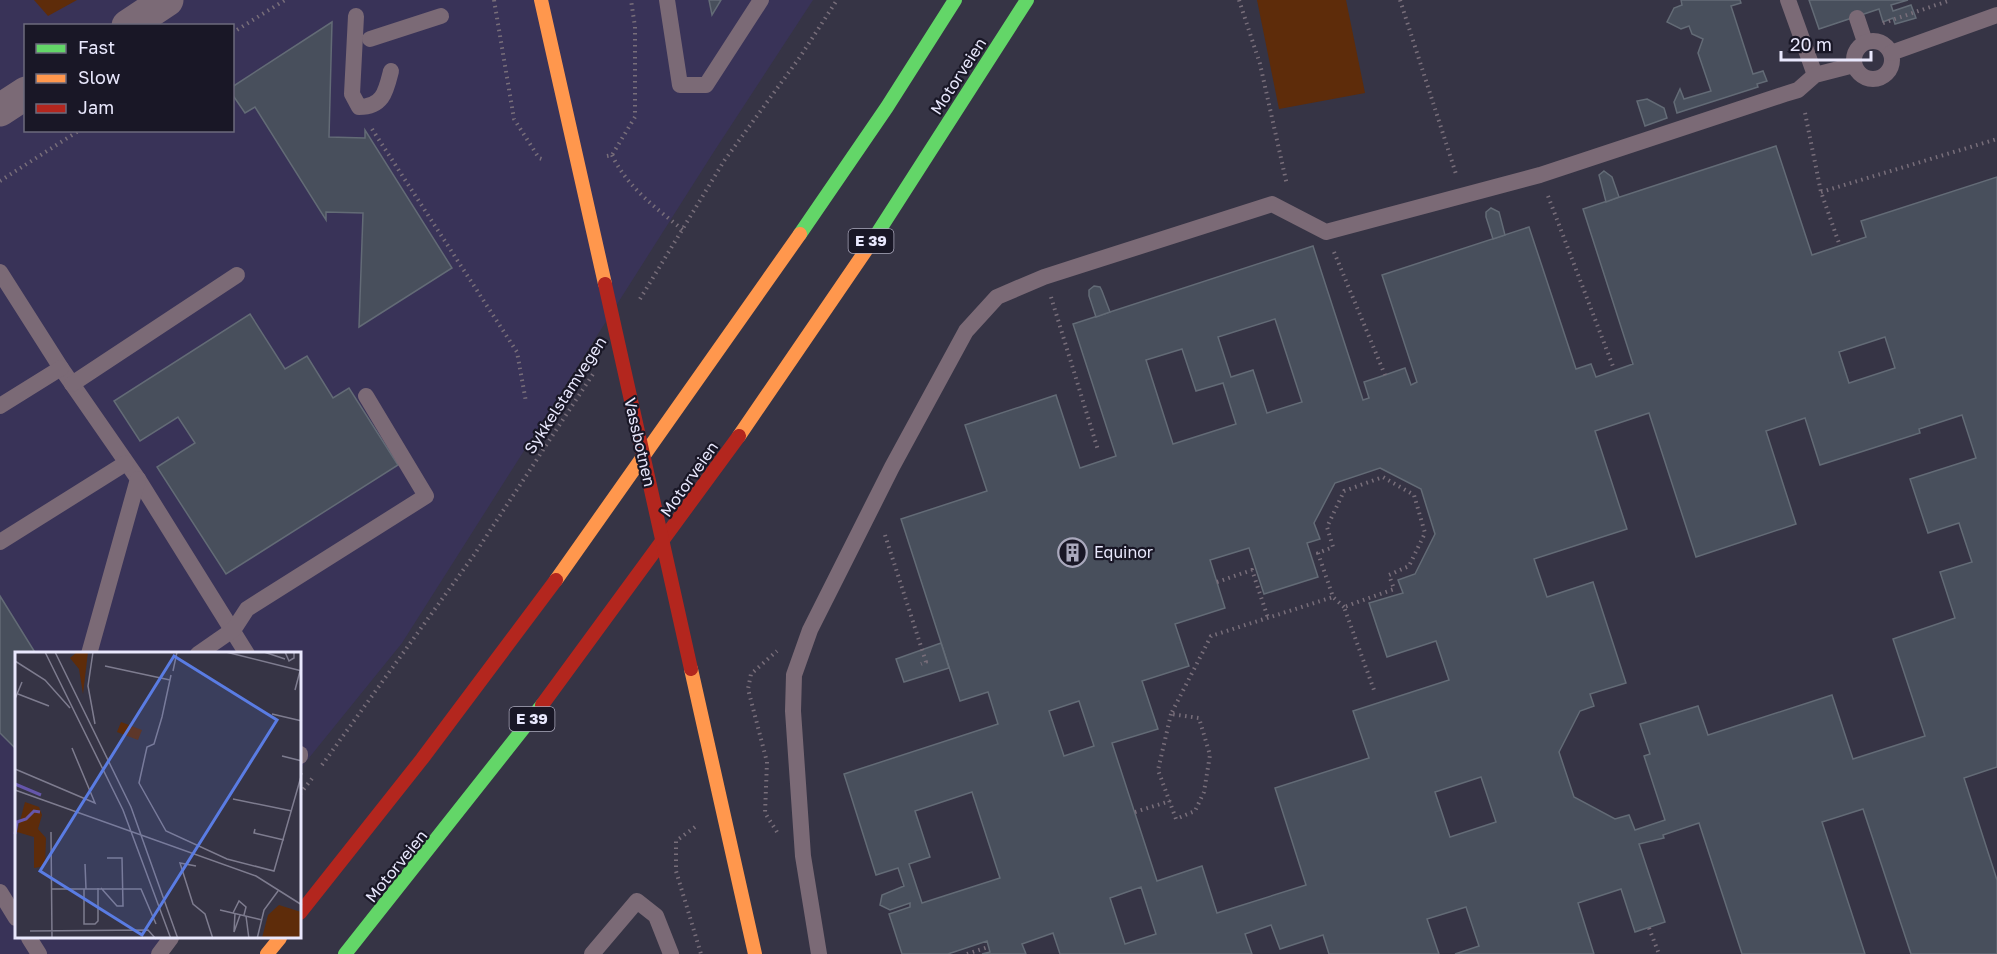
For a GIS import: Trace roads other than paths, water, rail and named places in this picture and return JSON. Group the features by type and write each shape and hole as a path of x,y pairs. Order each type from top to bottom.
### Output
{"main road":[{"name":"Vassbotnen","path":"541,0 755,954"},
{"path":"302,910 443,733 620,495 844,169 955,0"},
{"name":"Motorveien","path":"345,954 486,779 606,622 710,478 807,339 1027,0"},
{"path":"267,954 279,939"}],"street":[{"path":"131,24 167,0"},
{"path":"0,110 24,94"}],"lane":[{"path":"667,0 680,85 706,85 762,0"},
{"path":"1788,0 1815,75"},
{"path":"1891,54 1997,15"},
{"path":"356,16 352,94 359,107 372,107 384,97 391,71"},
{"path":"370,39 441,16"},
{"path":"1857,18 1865,42"},
{"path":"1875,41 1885,45 1891,54 1892,63 1887,73 1879,78 1869,79 1859,74 1854,65 1855,52 1865,42 1875,41"},
{"path":"819,954 803,856 793,711 794,675 810,630 874,503 966,331 997,297 1044,277 1272,204 1326,232 1463,196 1540,175 1798,90 1815,75 1854,65"},
{"path":"0,272 61,368 138,479 234,629 246,652"},
{"path":"72,384 237,275"},
{"path":"0,406 61,368"},
{"path":"201,652 234,629 247,609 426,496 366,396"},
{"path":"0,542 126,463"},
{"path":"90,652 138,479"},
{"path":"0,892 15,916"},
{"path":"592,954 637,901 657,916 671,954"},
{"path":"30,939 39,954"},
{"path":"159,954 170,939"}],"place":[{"name":"Equinor","path":"1073,552"}]}
